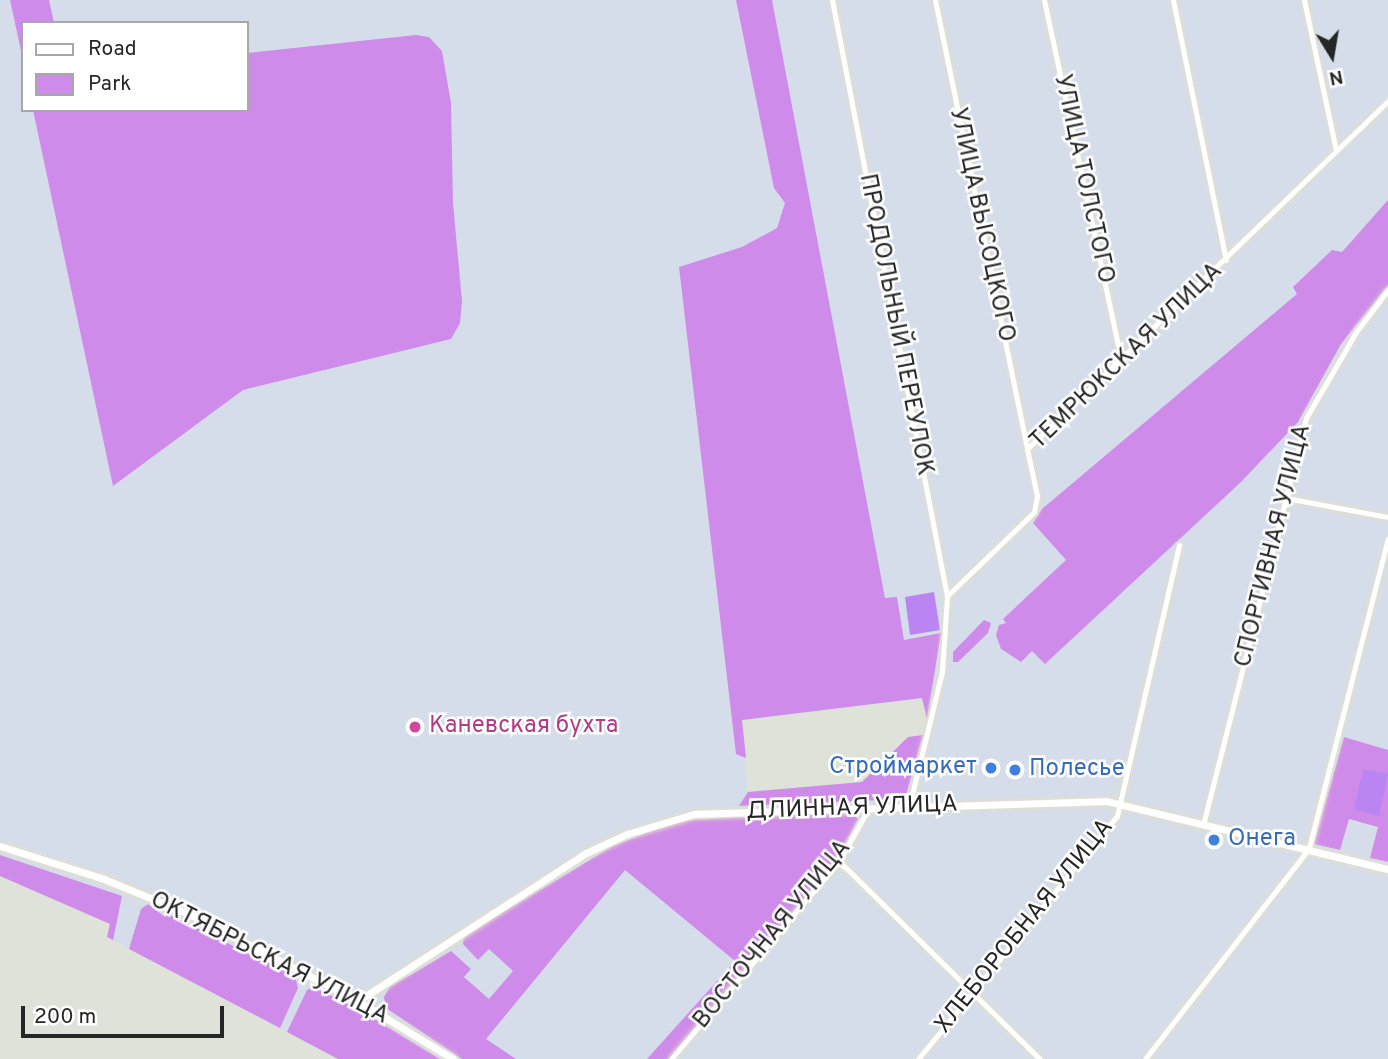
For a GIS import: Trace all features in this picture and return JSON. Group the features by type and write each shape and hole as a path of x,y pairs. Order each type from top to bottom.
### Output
{"street":[{"name":"ПРОДОЛЬНЫЙ ПЕРЕУЛОК","path":"832,0 947,596"},
{"name":"УЛИЦА ВЫСОЦКОГО","path":"934,0 1027,449"},
{"name":"УЛИЦА ТОЛСТОГО","path":"1044,0 1121,359"},
{"path":"1173,0 1226,260"},
{"path":"1304,0 1336,150"},
{"name":"ТЕМРЮКСКАЯ УЛИЦА","path":"947,596 1034,512 1037,496 1027,449 1388,101"},
{"name":"СПОРТИВНАЯ УЛИЦА","path":"1204,821 1286,498 1315,397 1388,290"},
{"path":"1286,498 1388,517"},
{"path":"1145,1059 1309,848 1388,539"},
{"name":"ХЛЕБОРОБНАЯ УЛИЦА","path":"918,1059 1112,824 1122,803 1124,778 1179,545"},
{"path":"909,807 942,672 947,596"},
{"name":"ДЛИННАЯ УЛИЦА","path":"358,1001 521,893 627,834 694,814 1122,803 1204,821 1388,869"},
{"name":"ВОСТОЧНАЯ УЛИЦА","path":"671,1059 839,861 869,808"},
{"name":"ОКТЯБРЬСКАЯ УЛИЦА","path":"0,846 144,894 358,1001 453,1059"},
{"path":"839,861 973,990 1040,1059"}],"shaded area":[{"path":"934,592 940,630 910,635 905,597"},
{"path":"923,698 927,719 923,735 908,737 862,782 748,792 741,721"},
{"path":"1363,769 1388,774 1379,816 1354,810"},
{"path":"0,876 110,924 107,937 338,1059 0,1059"}],"green space":[{"path":"10,0 49,0 54,21 21,21 21,51"},
{"path":"736,0 772,0 885,598 897,597 904,640 941,633 927,719 922,698 742,720 746,758 736,754 679,267 742,247 777,228 785,203 774,188"},
{"path":"416,35 429,37 442,51 451,103 453,203 462,301 460,323 451,339 243,390 113,486 33,112 248,112 248,53"},
{"path":"1388,200 1388,285 1341,344 1298,422 1241,482 1045,664 1032,651 1021,662 1001,649 996,635 999,625 1006,623 1003,619 1066,560 1033,523 1042,509 1297,294 1293,287 1332,250 1342,252"},
{"path":"984,620 991,623 988,633 958,662 953,662 953,652"},
{"path":"923,735 905,799 739,806 748,792 862,782 908,737"},
{"path":"1344,737 1388,750 1388,862 1370,858 1378,827 1349,819 1340,850 1314,844"},
{"path":"849,811 858,819 835,862 669,1059 647,1059 735,961 625,870 486,1039 516,1059 462,1059 386,1008 384,997 390,987 451,951 471,969 464,977 489,999 513,971 489,949 478,960 463,944 464,936 613,846 678,821"},
{"path":"0,855 122,896 113,940 107,937 110,924 0,876"},
{"path":"148,904 165,917 168,914 295,976 298,988 280,1028 129,949 141,909"},
{"path":"314,987 358,1009 440,1059 338,1059 287,1032 307,990"}],"place":[{"name":"Каневская бухта","path":"415,727"},
{"name":"Строймаркет","path":"991,768"},
{"name":"Полесье","path":"1015,770"},
{"name":"Онега","path":"1214,840"}]}
